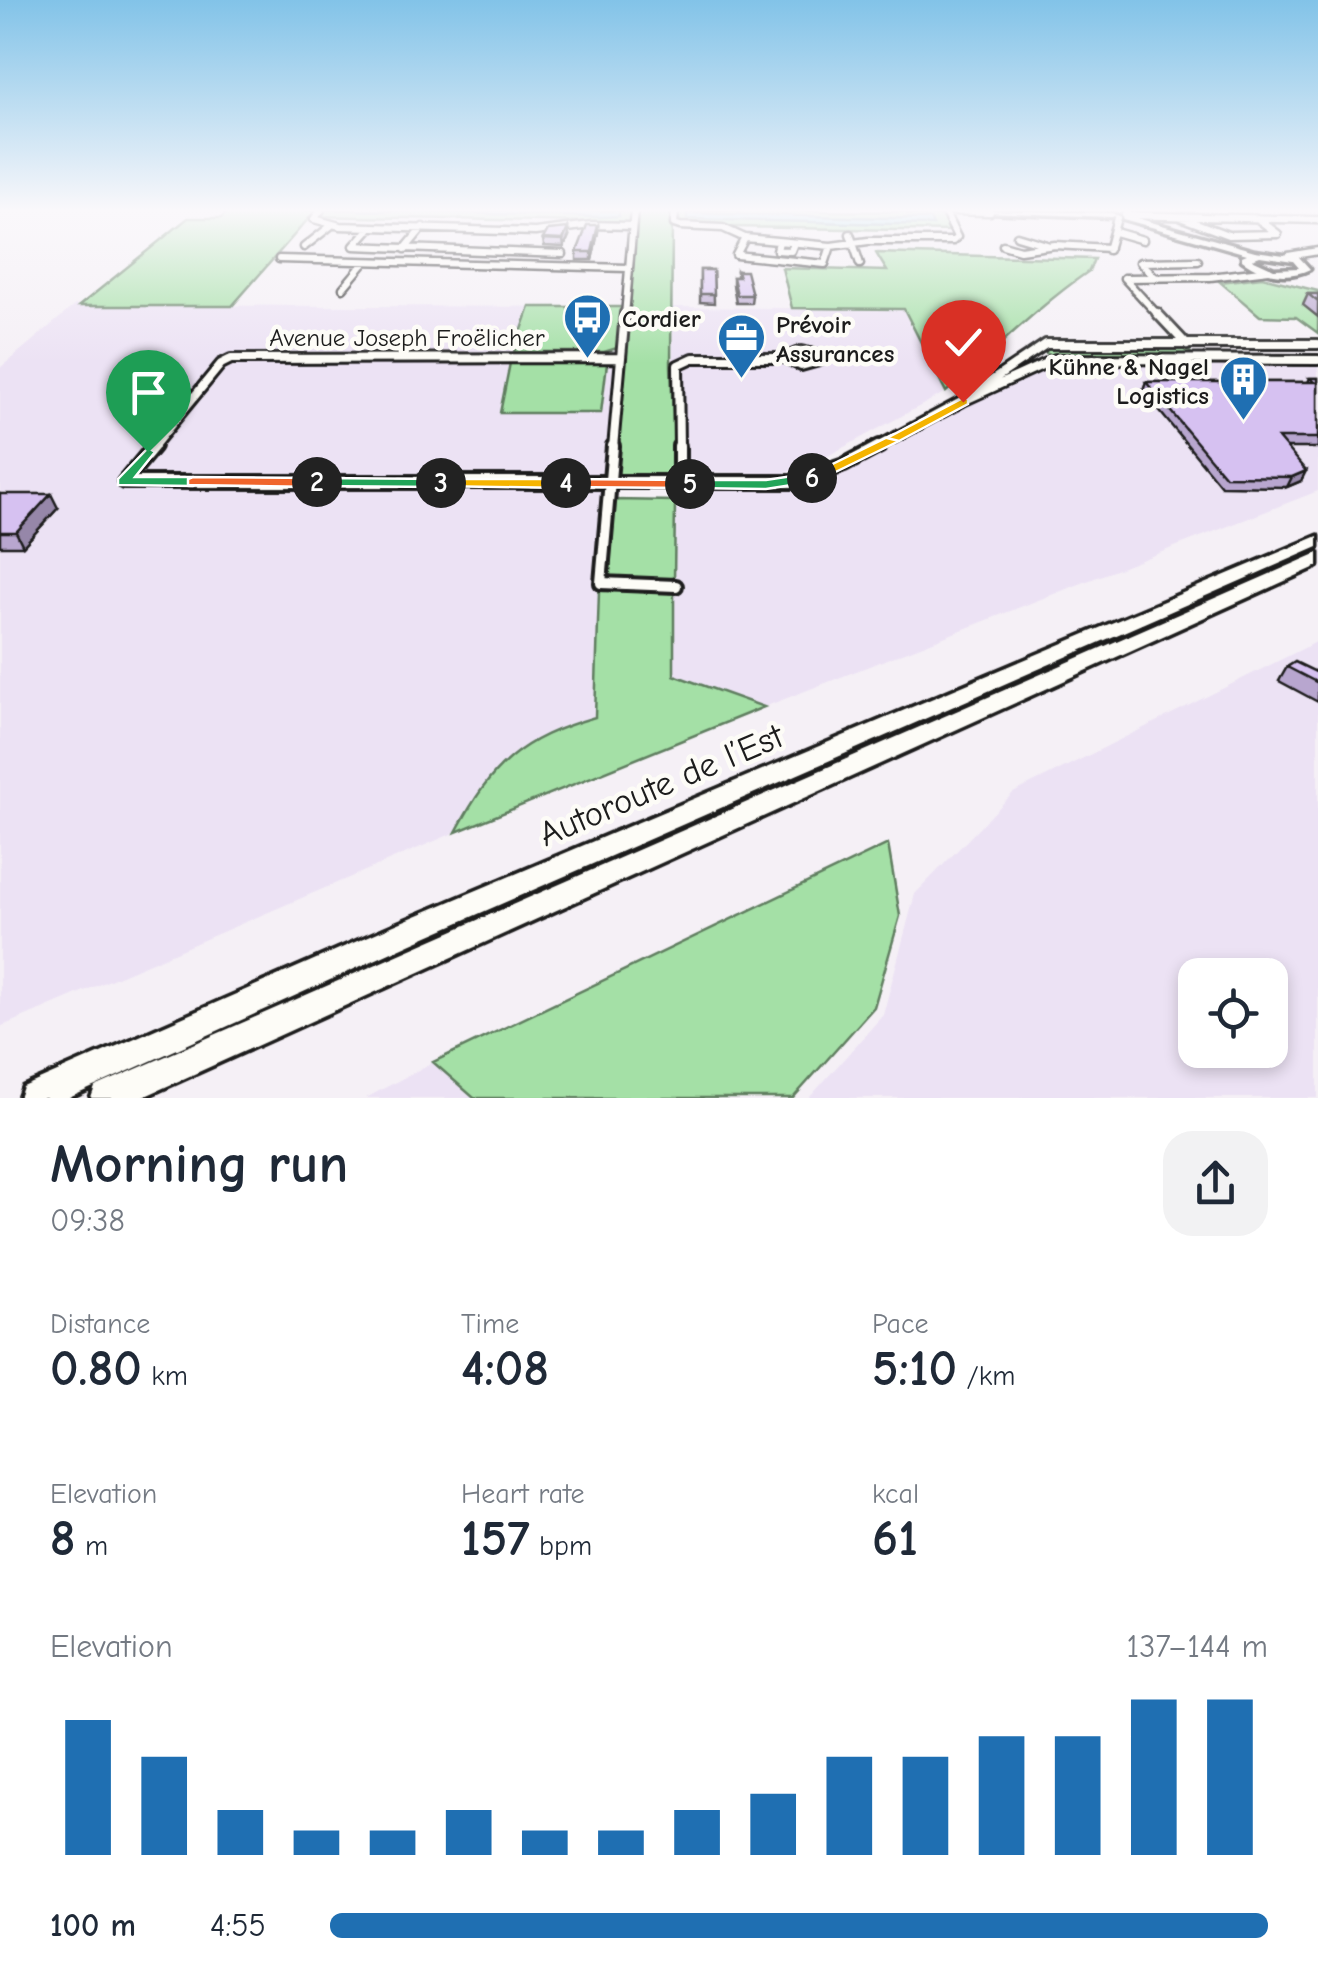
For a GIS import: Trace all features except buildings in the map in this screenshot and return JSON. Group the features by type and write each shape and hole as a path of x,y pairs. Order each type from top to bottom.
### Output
{"highway":[{"name":"Autoroute de l’Est","path":"34,1098 403,934 1318,541"},
{"name":"Autoroute de l’Est","path":"106,1098 1318,558"}],"main road":[{"path":"1250,261 1254,268 1318,276"},
{"path":"1292,272 1296,261"}],"street":[{"path":"332,261 628,268"},
{"path":"629,261 601,582 605,586 676,586"},
{"path":"1156,278 1140,262 1163,261"},
{"path":"344,288 365,262"},
{"path":"1201,360 1124,278 1221,276 1254,268"},
{"path":"963,402 1052,343 1318,344"},
{"path":"1038,349 1055,359"},
{"name":"Avenue Joseph Froëlicher","path":"610,484 124,482 220,364 231,359 620,358"},
{"path":"680,484 678,365 693,358 785,358"},
{"path":"610,484 766,484 819,476 1055,359 1318,360"}],"shaded area":[{"path":"75,305 621,307 605,475 595,717 563,726 474,798 456,832 0,1027 0,368"},
{"path":"672,307 904,309 946,392 811,465 785,473 675,472"},
{"path":"1318,367 1318,491 764,707 674,675 675,492 803,489 1041,368"},
{"path":"1318,641 1318,1098 809,1098 883,1015 915,894 1013,793"},
{"path":"433,1062 474,1098 366,1098"}],"green space":[{"path":"134,261 271,261 232,306 79,306"},
{"path":"632,261 672,261 675,472 670,478 627,480 617,477 614,470"},
{"path":"881,261 1093,261 1089,271 946,392 904,309 792,308 782,268 887,271"},
{"path":"1262,277 1318,291 1318,333 1296,317 1260,316 1220,282"},
{"path":"530,307 621,307 617,348 604,352 514,352"},
{"path":"1048,345 1186,348 1194,356 1054,357 1042,351"},
{"path":"510,363 607,363 601,413 500,413"},
{"path":"613,500 675,501 674,581 618,581 610,575"},
{"path":"674,590 674,675 764,707 456,832 482,788 511,757 547,735 595,717 599,591"},
{"path":"888,844 900,916 874,1007 793,1098 474,1098 433,1062"}],"place":[{"name":"Cordier","path":"587,360"},
{"name":"Prévoir Assurances","path":"741,380"},
{"name":"Kühne & Nagel Logistics","path":"1244,422"}],"route":[{"path":"148,452 124,482 766,484 819,476 963,402"}]}
